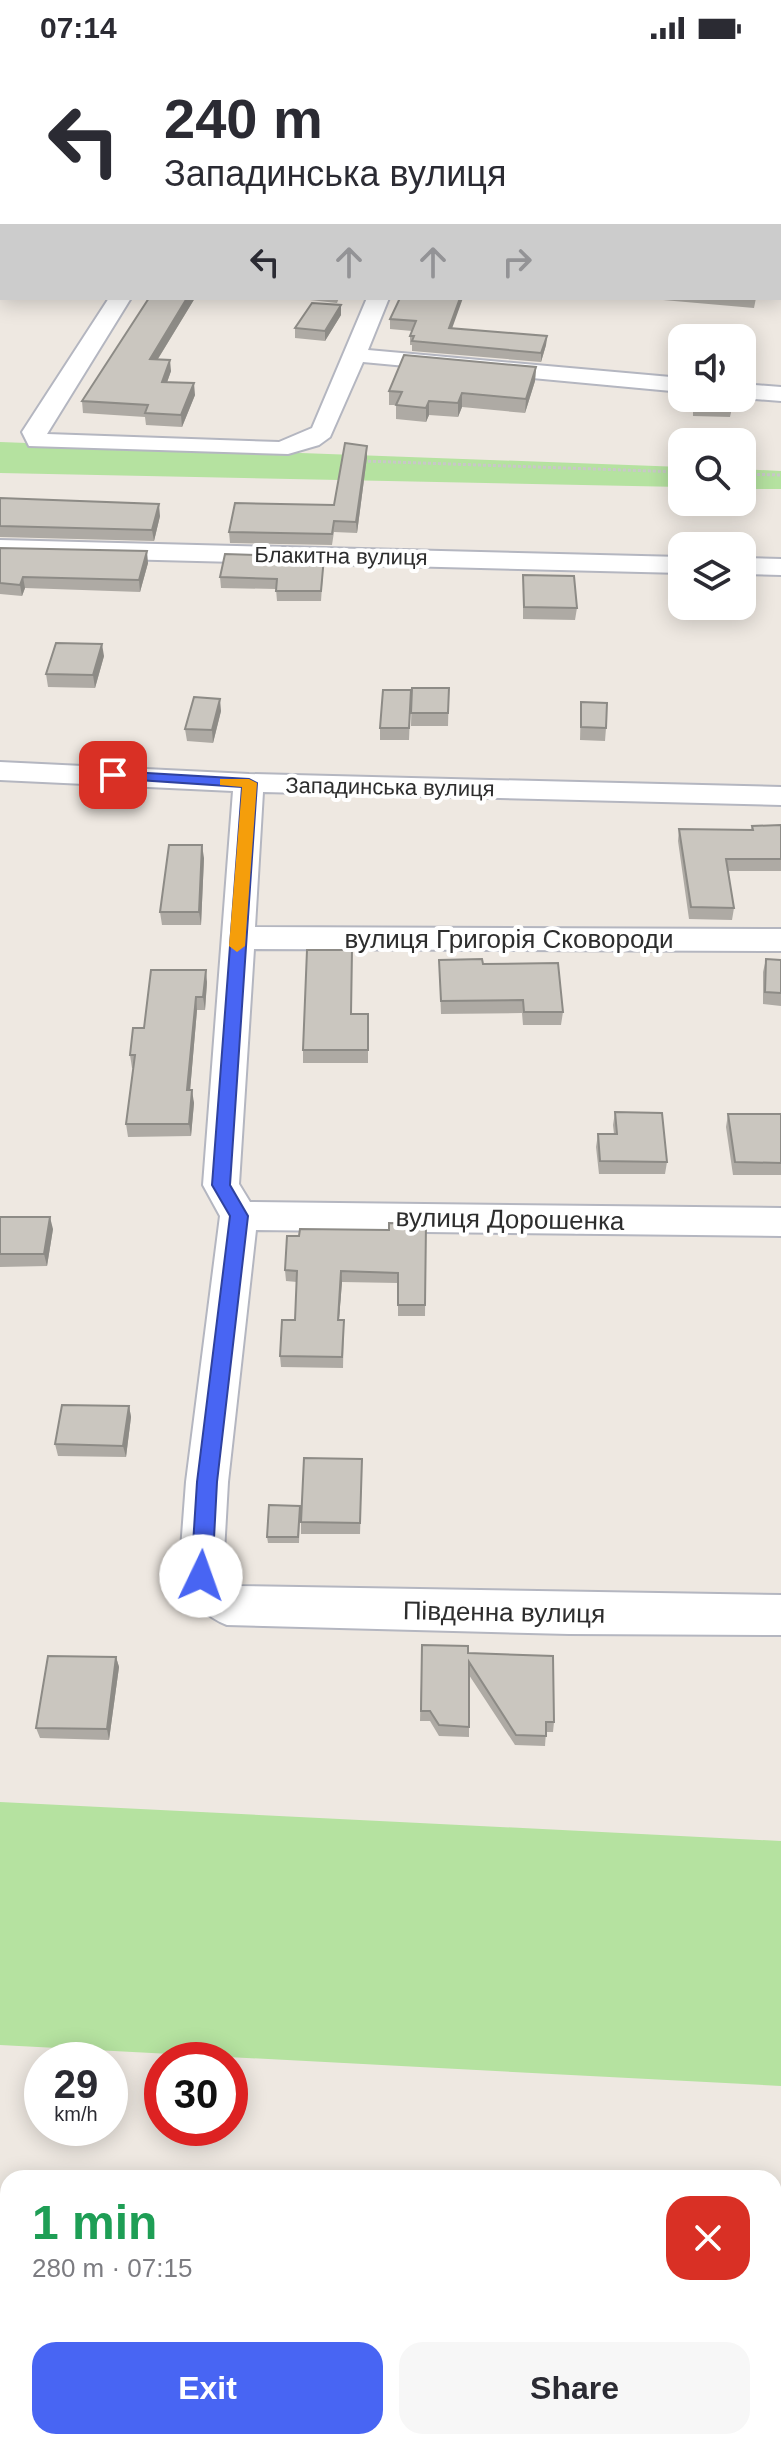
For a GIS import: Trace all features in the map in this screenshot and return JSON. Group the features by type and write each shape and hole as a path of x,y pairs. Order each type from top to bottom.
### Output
{"street":[{"path":"119,300 34,432 37,441 280,449 311,440 322,432 377,300"},
{"path":"355,355 668,384"},
{"path":"756,392 781,394"},
{"name":"Блакитна вулиця","path":"0,548 668,565"},
{"path":"756,566 781,567"},
{"name":"Западинська вулиця","path":"0,771 249,783 781,796"},
{"path":"239,1216 221,1185 249,783"},
{"name":"вулиця Григорія Сковороди","path":"237,938 781,940"},
{"name":"вулиця Дорошенка","path":"239,1216 781,1222"},
{"name":"Південна вулиця","path":"239,1216 207,1482 201,1576 227,1605 569,1614 781,1615"}],"path":[{"path":"354,461 668,472"},
{"path":"756,474 781,475"}],"green space":[{"path":"0,442 668,466 668,487 0,473"},
{"path":"756,470 781,471 781,489 756,489"},
{"path":"0,1802 781,1841 781,2086 248,2058 248,2042 144,2042 144,2053 128,2052 128,2042 24,2042 24,2046 0,2045"}],"building":[{"path":"148,300 186,300 150,359 170,360 162,382 194,383 181,415 145,413 148,405 82,401"},
{"path":"399,300 459,300 449,328 547,336 541,353 412,341 414,336 410,336 416,321 390,319"},
{"path":"312,303 341,305 325,331 295,328"},
{"path":"404,355 536,367 526,399 462,393 458,403 429,401 426,408 396,405 402,392 389,391"},
{"path":"345,443 367,446 356,522 334,521 332,534 229,532 235,503 334,505"},
{"path":"0,498 159,504 152,530 0,526"},
{"path":"0,548 147,551 139,580 23,577 20,585 0,583"},
{"path":"225,554 324,557 321,591 276,591 277,579 220,577"},
{"path":"523,575 574,576 577,608 524,607"},
{"path":"56,643 102,644 93,675 46,674"},
{"path":"412,688 449,688 448,713 411,713"},
{"path":"383,690 411,690 409,728 380,728"},
{"path":"194,697 220,699 212,730 185,729"},
{"path":"581,702 607,703 606,728 581,727"},
{"path":"781,825 781,859 726,859 734,908 691,907 679,829 753,830 752,826"},
{"path":"169,845 202,845 199,912 160,912"},
{"path":"307,950 352,950 351,1014 368,1014 368,1050 303,1050"},
{"path":"482,959 483,964 558,963 563,1012 524,1012 523,1000 441,1001 439,960"},
{"path":"766,959 781,960 781,993 765,992"},
{"path":"151,970 206,970 203,997 196,997 187,1090 192,1090 189,1124 126,1124 135,1055 130,1055 133,1028 144,1028"},
{"path":"615,1112 662,1113 667,1162 600,1161 598,1134 617,1134"},
{"path":"728,1114 781,1114 781,1163 735,1162"},
{"path":"0,1217 50,1217 44,1254 0,1254"},
{"path":"389,1223 426,1224 425,1305 398,1305 398,1273 341,1271 338,1320 344,1320 342,1357 280,1356 282,1320 295,1320 297,1271 285,1270 287,1236 299,1236 300,1229 389,1230"},
{"path":"62,1405 129,1406 123,1446 55,1444"},
{"path":"304,1458 362,1459 360,1523 301,1522"},
{"path":"269,1505 300,1506 298,1537 267,1537"},
{"path":"422,1645 468,1646 468,1653 553,1656 554,1722 546,1722 546,1736 516,1735 469,1662 469,1727 439,1725 430,1711 421,1711"},
{"path":"48,1656 116,1657 107,1729 36,1728"}],"slow traffic":[{"path":"226,782 249,783 237,946"}],"route":[{"path":"113,775 249,783 221,1185 239,1216 207,1482 201,1576"}]}
